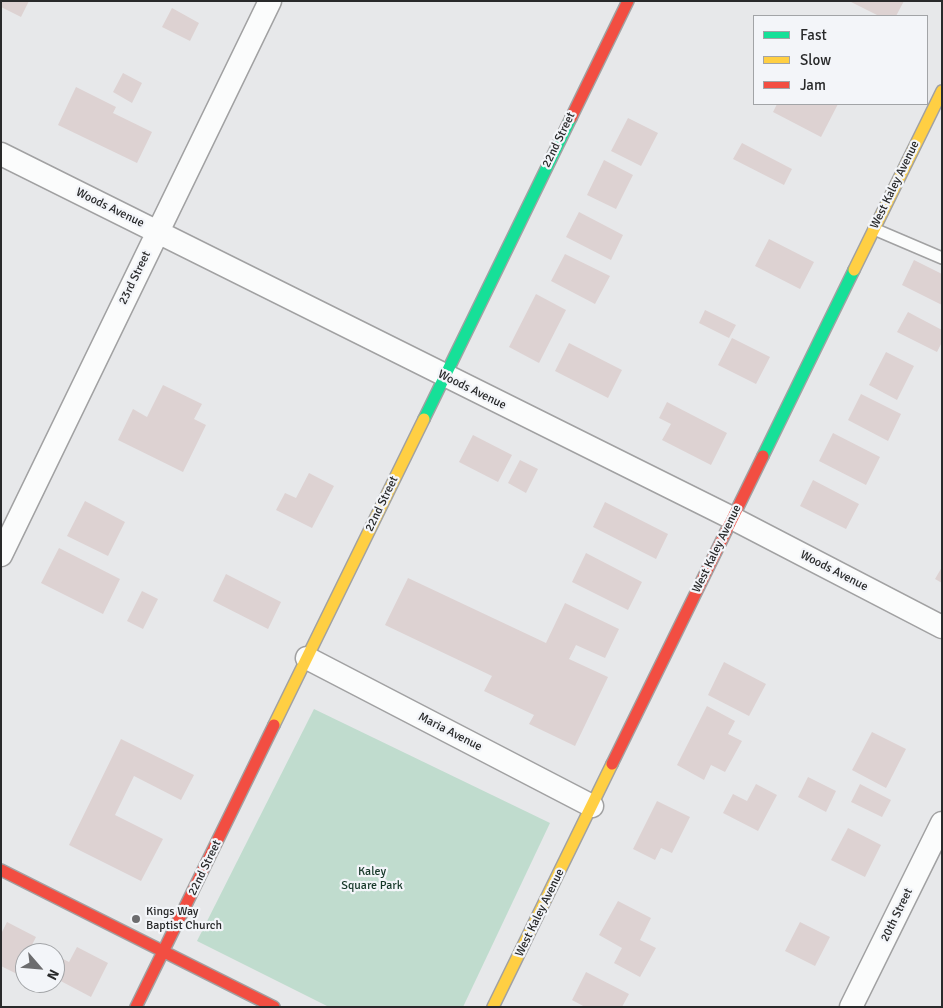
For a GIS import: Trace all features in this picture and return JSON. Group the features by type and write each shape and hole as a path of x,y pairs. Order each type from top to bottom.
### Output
{"street":[{"name":"23rd Street","path":"1,555 270,1"},
{"name":"22nd Street","path":"136,1007 628,1"},
{"name":"West Kaley Avenue","path":"493,1007 942,91"},
{"name":"Woods Avenue","path":"1,154 732,518 942,627"},
{"name":"Maria Avenue","path":"307,658 592,806"},
{"name":"20th Street","path":"852,1007 942,823"},
{"path":"1,870 274,1007"}],"lane":[{"path":"930,114 942,120"},
{"path":"874,229 942,258"}],"green space":[{"name":"Kaley Square Park","path":"314,709 550,823 463,1007 329,1007 197,941"}],"building":[{"path":"1,1 29,1 21,17 1,7"},
{"path":"849,1 904,1 897,15 877,15"},
{"path":"172,8 199,23 190,41 162,27"},
{"path":"123,73 142,83 132,103 113,92"},
{"path":"76,87 116,107 113,113 152,132 137,163 58,125"},
{"path":"776,105 837,105 821,137 773,112"},
{"path":"628,118 658,133 641,166 611,151"},
{"path":"742,143 792,169 784,185 733,159"},
{"path":"604,160 633,175 616,209 587,195"},
{"path":"579,212 623,235 611,260 566,237"},
{"path":"769,239 814,262 800,289 755,266"},
{"path":"565,254 610,276 595,304 551,281"},
{"path":"914,260 942,274 942,305 902,285"},
{"path":"536,294 566,310 539,363 509,347"},
{"path":"705,310 736,325 729,338 699,323"},
{"path":"908,312 942,330 942,342 937,352 897,332"},
{"path":"732,338 770,357 756,384 718,365"},
{"path":"569,343 622,370 608,398 555,371"},
{"path":"886,352 914,366 897,400 869,385"},
{"path":"163,385 202,404 194,419 206,425 183,472 118,440 133,409 147,417"},
{"path":"861,394 901,414 888,441 848,420"},
{"path":"667,402 727,433 711,465 662,440 671,424 659,418"},
{"path":"833,433 880,457 866,485 819,461"},
{"path":"473,435 512,455 498,482 459,462"},
{"path":"520,460 538,469 526,493 508,483"},
{"path":"309,473 334,486 312,528 276,510 285,493 296,498"},
{"path":"813,480 859,504 846,529 800,506"},
{"path":"85,501 125,522 108,556 67,536"},
{"path":"605,502 668,534 656,559 593,527"},
{"path":"59,548 120,579 103,614 41,583"},
{"path":"586,553 642,582 628,610 572,582"},
{"path":"942,567 942,583 935,579"},
{"path":"226,574 281,602 268,629 213,601"},
{"path":"408,578 546,643 565,603 619,629 605,658 576,645 569,659 608,677 575,746 529,724 534,715 484,691 492,676 385,625"},
{"path":"142,591 158,599 143,629 127,621"},
{"path":"724,662 766,684 749,716 708,695"},
{"path":"707,706 735,721 728,734 742,741 725,772 711,765 704,780 677,765"},
{"path":"872,732 906,749 886,788 852,770"},
{"path":"121,739 194,775 181,800 134,776 115,815 163,839 141,881 69,845"},
{"path":"808,777 836,791 826,812 798,797"},
{"path":"756,784 777,795 758,831 723,813 733,794 747,801"},
{"path":"860,784 891,800 882,817 851,802"},
{"path":"657,801 690,817 672,853 661,848 655,860 633,849"},
{"path":"848,828 881,845 865,877 831,860"},
{"path":"618,901 651,918 640,940 656,948 640,977 614,963 622,948 599,935"},
{"path":"7,922 36,937 33,943 15,943 15,973 1,966 1,934"},
{"path":"800,922 830,937 815,966 785,951"},
{"path":"77,947 108,963 91,997 65,983 65,960 69,962"},
{"path":"586,972 629,994 622,1007 585,1007 572,1000"}],"traffic: fast":[{"path":"424,419 571,118"},
{"path":"763,456 854,270"}],"traffic: slow":[{"path":"854,270 942,91"},
{"path":"274,725 424,419"},
{"path":"493,1007 612,764"}],"traffic: jam":[{"path":"571,118 628,1"},
{"path":"612,764 763,456"},
{"path":"136,1007 274,725"},
{"path":"1,870 274,1007"}],"place":[{"name":"Kings Way Baptist Church","path":"136,919"}]}
